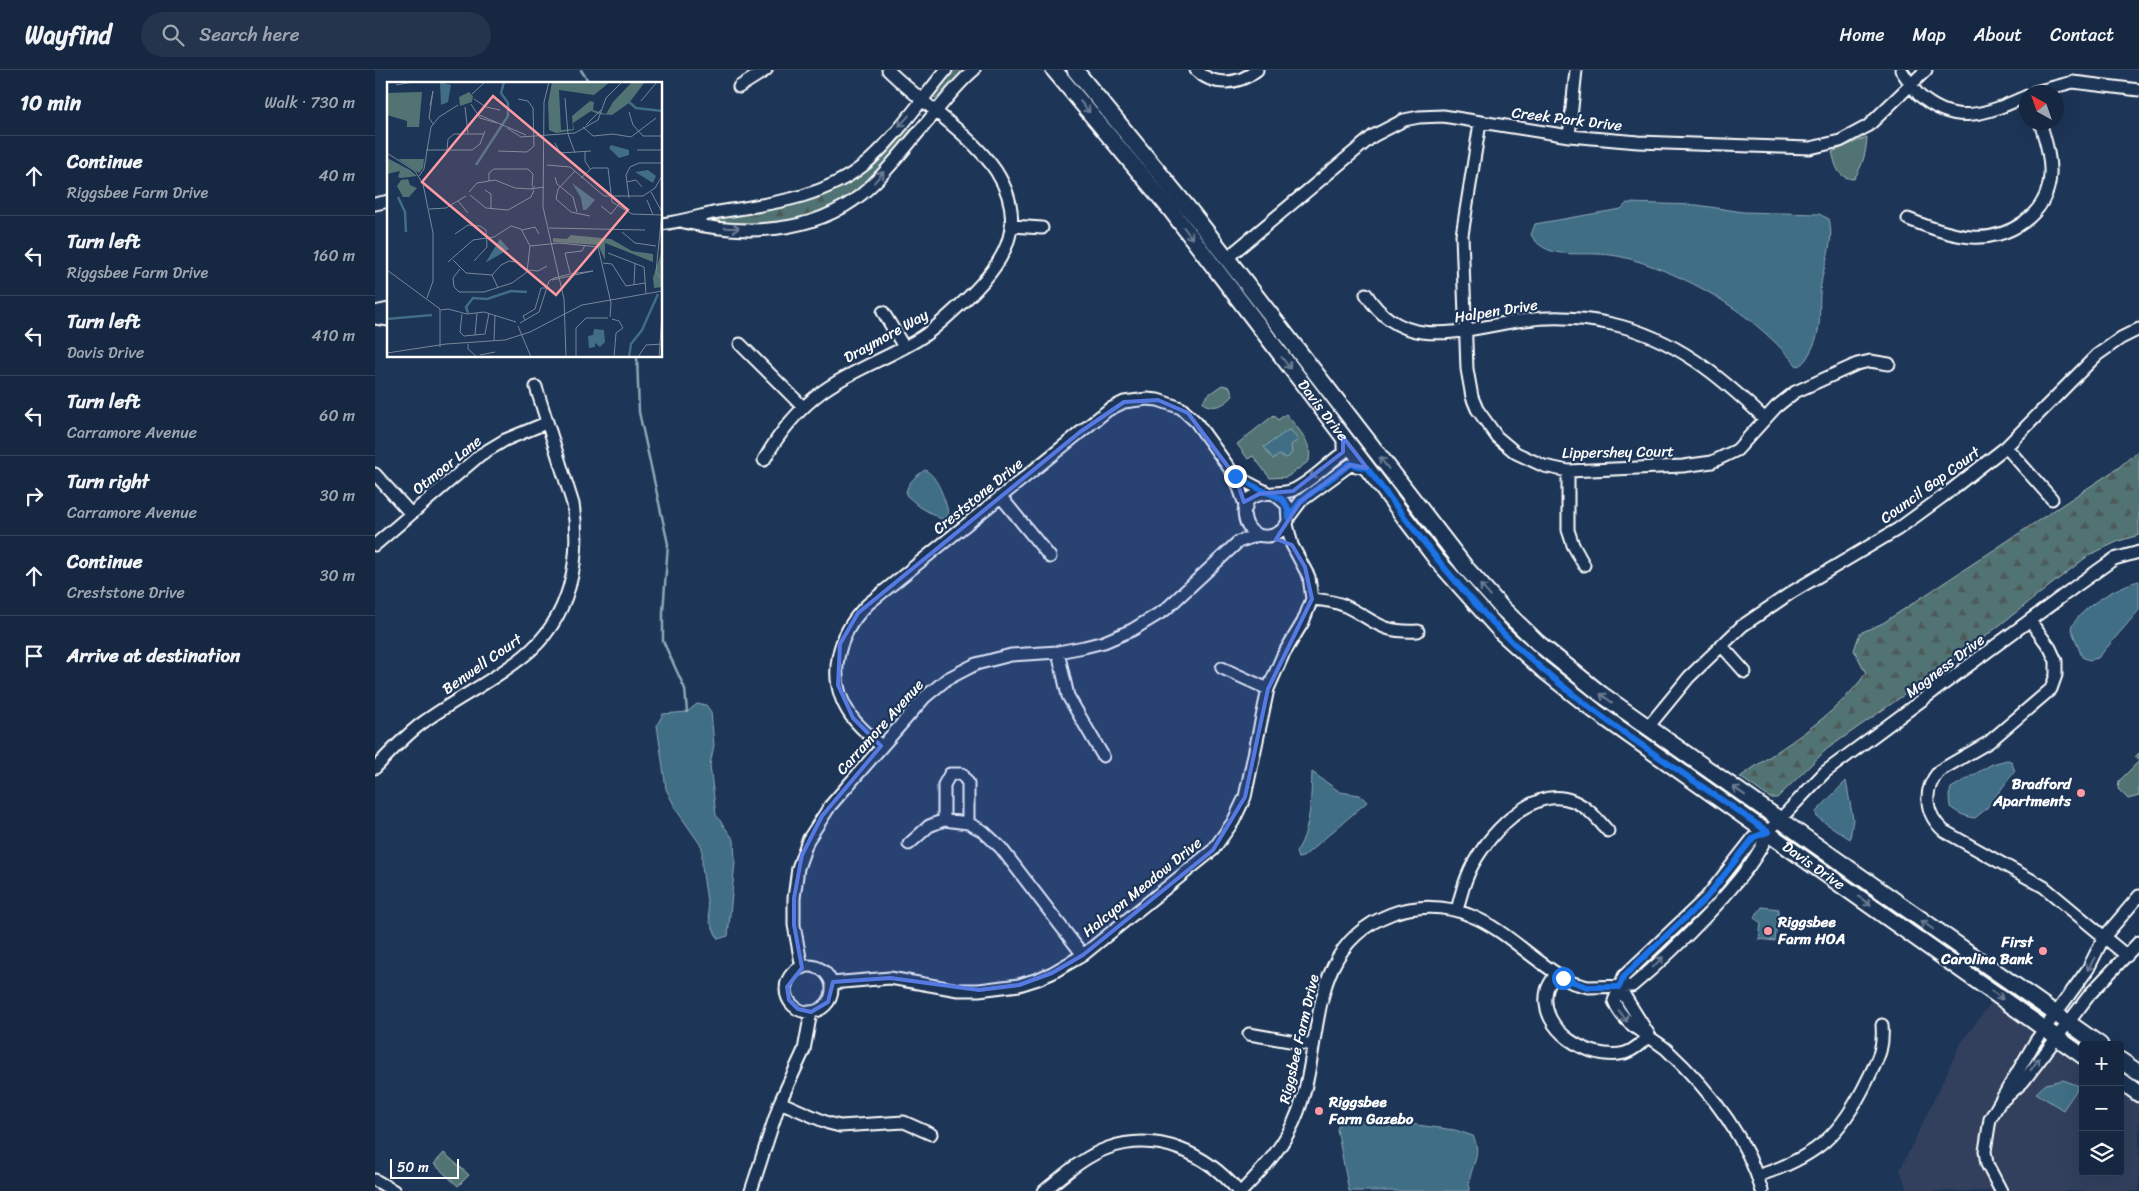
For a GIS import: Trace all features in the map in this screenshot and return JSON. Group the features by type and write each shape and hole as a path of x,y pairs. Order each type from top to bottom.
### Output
{"main road":[{"name":"Davis Drive","path":"1054,70 1170,209 1343,437 1468,596 1536,664 1595,711 2079,1053"},
{"name":"Davis Drive","path":"1075,70 1156,167 1445,543 1472,575 1538,643 1594,689 2094,1041"},
{"path":"2124,1063 2139,1073"},
{"path":"2124,1083 2139,1094"}],"street":[{"path":"739,87 766,70"},
{"name":"Draymore Way","path":"764,460 784,429 803,407 840,379 904,347 932,330 989,278 1004,256 1012,226 1005,190 994,169 979,150 888,70"},
{"path":"663,224 684,222 711,214 783,202 830,186 866,163 946,70"},
{"path":"684,222 707,227 766,229 803,224 849,204 875,182 958,85 974,70"},
{"path":"1196,70 1213,81 1231,83 1250,76 1257,70"},
{"path":"1569,136 1576,70"},
{"path":"1901,70 1919,95 1933,105 1957,115 1985,114 2019,99"},
{"name":"Creek Park Drive","path":"1227,258 1380,131 1404,120 1443,116 1569,136 1638,142 1810,148 1840,141 1868,126 1926,70"},
{"path":"2062,85 2073,82 2139,90"},
{"name":"Lippershey Court","path":"1480,123 1463,223 1469,383 1477,409 1487,425 1505,445 1529,460 1568,471 1683,466 1712,462 1737,450 1790,395 1826,378 1870,361 1889,364"},
{"path":"1908,219 1954,234 1973,237 2000,234 2020,225 2038,208 2048,187 2049,164 2041,130"},
{"path":"1012,226 1042,228"},
{"name":"Halpen Drive","path":"1366,294 1383,317 1399,326 1427,334 1466,331 1478,327 1543,318 1594,321 1631,329 1673,346 1703,364 1733,388 1765,419"},
{"path":"883,312 904,347"},
{"name":"Council Gap Court","path":"1648,727 1689,677 1742,626 1778,601 1920,514 2006,447 2097,356 2121,338 2139,329"},
{"path":"740,344 803,407"},
{"name":"Benwell Court","path":"375,768 404,738 425,720 526,655 545,634 562,606 575,565 576,523 570,496 536,387"},
{"name":"Creststone Drive","path":"881,746 853,718 840,694 837,666 840,644 851,623 868,604 1108,410 1134,399 1158,400 1176,406 1188,413 1235,476 1246,508"},
{"name":"Otmoor Lane","path":"375,545 480,455 505,440 546,423"},
{"path":"1246,508 1253,497 1293,490 1343,453 1343,437"},
{"path":"2006,447 2052,499"},
{"name":"Carramore Avenue","path":"1238,542 1277,534 1301,501 1350,464 1367,468"},
{"path":"1568,471 1568,530 1573,545 1584,565"},
{"path":"375,474 411,514"},
{"name":"Creststone Drive","path":"1235,476 1270,493"},
{"path":"1270,493 1287,505 1292,545 1309,577 1312,598 1341,605 1385,629 1398,632 1418,631"},
{"path":"1001,496 1050,557"},
{"name":"Carramore Avenue","path":"802,968 795,938 793,910 796,880 802,855 822,816 925,697 960,671 999,657 1059,652 1104,642 1147,622 1179,598 1238,542 1245,520 1246,508"},
{"path":"1245,520 1253,531 1292,545"},
{"name":"Magness Drive","path":"1779,819 1825,772 2114,559 2139,552"},
{"name":"Halcyon Meadow Drive","path":"831,982 890,978 958,990 1019,985 1052,973 1083,955 1202,860 1223,838 1241,808 1250,782 1268,689 1283,655 1303,622 1312,598"},
{"path":"2030,621 2050,648 2056,661 2056,674 2051,689 1989,742 1939,771 1934,777 1927,798 1928,810 1932,818 1944,831 2037,883 2127,956"},
{"path":"1721,645 1745,672"},
{"path":"1059,652 1068,696 1103,756"},
{"path":"1222,668 1268,689"},
{"path":"944,820 945,781 950,774 955,773 961,774 968,783 968,823"},
{"path":"1457,911 1469,871 1487,844 1507,822 1534,802 1554,798 1573,801 1588,810 1608,831"},
{"name":"Riggsbee Farm Drive","path":"1242,1191 1273,1157 1291,1127 1305,1088 1326,980 1335,960 1353,939 1370,925 1398,912 1424,908 1457,911 1487,924 1573,983 1587,987 1632,986 1702,919 1745,870 1764,844 1768,832 1779,819"},
{"path":"909,844 929,826 944,820 968,823 983,832 1001,848 1083,955"},
{"path":"2001,1191 1987,1164 1985,1151 1990,1118 2002,1100 2005,1090 2062,1018 2104,937 2139,896"},
{"path":"2062,1018 2099,984 2139,942"},
{"path":"809,966 823,971 831,982 832,989 828,1002 823,1007 811,1012 798,1009 789,1000 787,987 791,975 802,968 809,966"},
{"path":"1556,973 1547,989 1548,1007 1558,1030 1577,1045 1595,1053 1619,1054 1635,1049 1649,1035"},
{"path":"1619,987 1649,1035 1694,1076 1713,1099 1735,1131 1757,1176 1762,1191"},
{"path":"751,1191 781,1102 804,1050 811,1012"},
{"path":"1757,1176 1801,1158 1823,1143 1842,1124 1854,1108 1880,1053 1883,1043 1882,1025"},
{"path":"1249,1034 1313,1045"},
{"path":"781,1102 828,1123 854,1126 904,1122 931,1134"},
{"path":"1044,1191 1073,1168 1098,1152 1119,1145 1147,1142 1179,1148 1200,1158 1222,1175 1238,1191"},
{"path":"375,1180 394,1191"}],"highlighted area":[{"path":"1158,400 1188,413 1235,476 1244,502 1259,494 1293,491 1343,452 1343,437 1367,468 1350,465 1301,501 1276,539 1292,545 1305,567 1312,599 1268,689 1245,797 1213,850 1083,955 1052,973 1019,985 979,990 890,978 833,982 828,1002 811,1012 798,1009 789,1000 787,987 802,968 794,925 794,898 802,855 822,816 881,746 853,718 838,685 840,644 858,613 1080,432 1124,402"}],"shaded area":[{"path":"1627,203 1697,205 1743,212 1819,214 1829,219 1831,236 1822,276 1819,329 1805,361 1797,366 1781,348 1745,316 1725,302 1683,279 1660,269 1622,257 1551,251 1544,248 1531,235 1535,224 1621,209"},
{"path":"1290,429 1298,440 1291,445 1292,453 1287,458 1279,455 1273,459 1264,447"},
{"path":"925,470 930,473 938,484 949,516 941,519 920,507 906,495 910,483"},
{"path":"2139,581 2139,610 2098,658 2089,660 2082,657 2071,628 2076,620 2100,599 2120,588"},
{"path":"697,704 706,705 711,712 714,745 710,765 716,815 734,840 735,862 728,936 718,939 710,922 702,867 702,847 677,811 666,789 657,725 663,714 687,712"},
{"path":"2007,760 2011,761 2015,771 1986,809 1975,818 1968,817 1950,807 1949,796 1951,788 1992,764"},
{"path":"1312,772 1340,792 1360,795 1367,802 1303,857 1298,858 1296,852 1305,834 1309,814"},
{"path":"1846,781 1853,819 1850,839 1817,817 1816,812"},
{"name":"Riggsbee Farm HOA","path":"1762,907 1779,909 1775,941 1759,939 1761,923 1754,918"},
{"path":"2004,985 2084,1041 2079,1041 2079,1176 2124,1176 2124,1069 2139,1079 2139,1191 1908,1191 1900,1170 1961,1043"},
{"path":"2063,1080 2079,1086 2063,1110 2036,1093 2046,1084"},
{"path":"1356,1117 1455,1130 1473,1136 1477,1150 1470,1176 1469,1191 1349,1191 1337,1129 1344,1120"}],"green space":[{"path":"949,70 966,70 942,99 938,100 931,95"},
{"path":"905,125 913,133 885,164 858,191 826,211 807,219 777,226 708,224 706,221 709,217 832,189"},
{"path":"1867,137 1864,159 1860,169 1854,179 1844,176 1838,170 1832,152"},
{"path":"1222,385 1230,387 1233,396 1220,405 1208,406 1204,404 1203,401 1209,394"},
{"path":"1286,414 1306,441 1310,454 1309,461 1287,477 1270,478 1253,456 1248,459 1237,444 1274,415 1278,420"},
{"path":"2139,450 2139,535 2119,541 2089,555 1968,650 1827,749 1777,798 1770,798 1740,777 1808,730 1839,704 1853,689 1866,673 1854,650 1860,633 1883,623 2118,468"},
{"path":"2139,753 2139,761 2135,757"},
{"path":"2139,761 2139,796 2128,799 2118,789 2119,781"},
{"path":"444,1153 469,1175 458,1186 434,1164"}],"waterway":[{"path":"581,70 589,82"},
{"path":"637,358 639,412 668,544 663,641 685,689 687,712"}],"place":[{"name":"Bradford Apartments","path":"2081,793"},
{"name":"Riggsbee Farm HOA","path":"1768,931"},
{"name":"First Carolina Bank","path":"2043,951"},
{"name":"Riggsbee Farm Gazebo","path":"1319,1111"}],"route":[{"path":"1235,476 1266,492 1279,496 1287,505 1289,517 1301,501 1350,464 1367,468 1437,560 1502,633 1567,690 1595,711 1768,832 1754,837 1706,898 1624,976 1619,987 1587,987 1563,978"}]}
